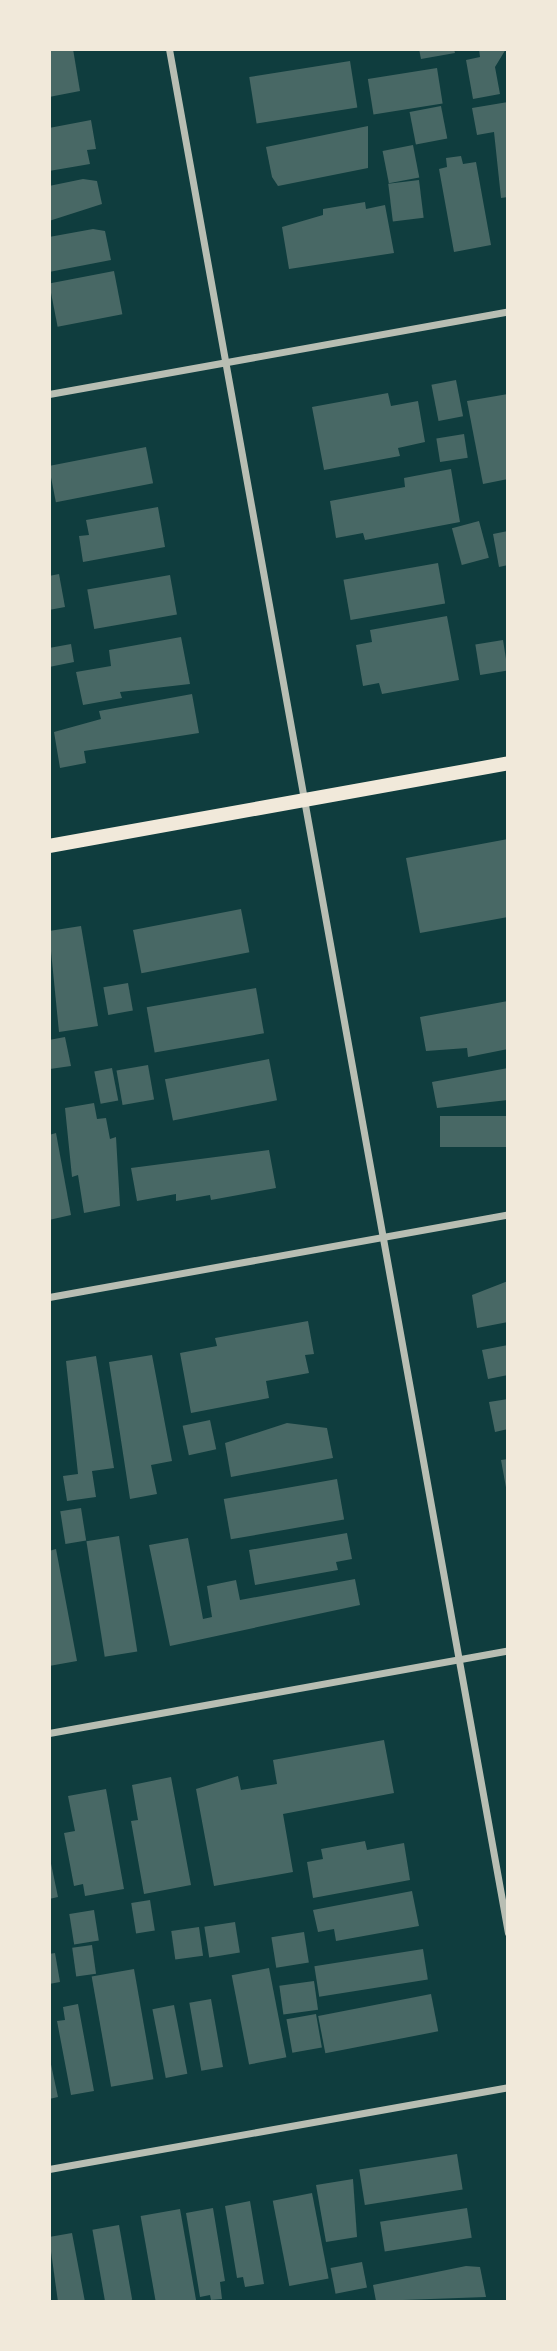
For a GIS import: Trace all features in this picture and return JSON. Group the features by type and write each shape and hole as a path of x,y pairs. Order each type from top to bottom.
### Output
{"main road":[{"path":"49,846 508,763"}],"street":[{"path":"169,49 508,1933"},
{"path":"49,394 508,311"},
{"path":"49,1297 508,1214"},
{"path":"49,1733 508,1650"},
{"path":"49,2169 508,2087"}],"building":[{"path":"49,49 73,49 80,91 49,97"},
{"path":"419,49 454,49 455,53 421,59"},
{"path":"479,49 506,49 495,67 500,94 473,99 466,60 480,57"},
{"path":"350,61 357,107 257,123 249,77"},
{"path":"437,68 443,104 373,115 368,79"},
{"path":"508,102 508,197 501,198 494,132 477,135 472,108"},
{"path":"441,106 447,138 416,144 410,112"},
{"path":"91,120 96,149 87,150 90,164 49,171 49,128"},
{"path":"368,126 368,168 278,186 272,177 266,147"},
{"path":"413,145 419,177 389,183 383,151"},
{"path":"461,156 463,164 476,162 491,245 454,252 439,169 447,167 446,158"},
{"path":"83,179 97,181 102,204 49,221 49,186"},
{"path":"419,180 424,218 393,221 388,184"},
{"path":"365,202 366,209 385,205 394,253 289,269 282,227 323,215 323,209"},
{"path":"93,229 105,231 111,260 49,272 49,237"},
{"path":"114,271 122,314 58,327 49,284"},
{"path":"456,380 463,416 439,421 431,385"},
{"path":"388,393 391,406 418,401 425,442 398,448 400,456 324,470 312,407"},
{"path":"508,394 508,479 483,484 467,401"},
{"path":"464,434 468,458 440,462 436,438"},
{"path":"146,447 153,483 56,502 49,466"},
{"path":"451,469 460,522 365,540 363,533 336,538 330,501 405,487 404,478"},
{"path":"158,507 165,547 83,562 79,536 89,535 86,520"},
{"path":"479,521 489,558 462,565 452,528"},
{"path":"508,531 508,565 499,567 493,534"},
{"path":"438,563 445,603 351,620 343,580"},
{"path":"59,574 65,607 49,610 49,576"},
{"path":"170,575 177,614 94,629 87,590"},
{"path":"447,616 459,680 382,694 379,683 363,686 356,645 372,642 370,630"},
{"path":"181,637 190,684 120,692 122,698 83,705 76,672 111,666 109,650"},
{"path":"503,640 508,671 480,675 475,644"},
{"path":"71,644 74,662 49,667 49,648"},
{"path":"192,694 199,733 84,751 86,763 60,768 54,732 101,719 99,711"},
{"path":"508,839 508,917 420,933 406,858"},
{"path":"241,909 249,952 141,973 133,930"},
{"path":"81,926 98,1026 59,1032 49,931"},
{"path":"128,983 133,1011 108,1015 103,987"},
{"path":"256,988 264,1033 155,1053 147,1007"},
{"path":"508,1001 508,1049 468,1057 467,1048 426,1051 420,1017"},
{"path":"65,1037 71,1066 50,1069 49,1040"},
{"path":"269,1059 277,1100 173,1120 165,1079"},
{"path":"148,1065 154,1099 123,1105 116,1071"},
{"path":"112,1068 118,1100 101,1104 94,1071"},
{"path":"508,1068 508,1100 437,1108 432,1082"},
{"path":"94,1103 97,1119 106,1118 110,1139 116,1137 120,1206 84,1213 78,1175 72,1177 65,1108"},
{"path":"440,1116 508,1116 508,1147 440,1147"},
{"path":"56,1133 71,1215 49,1220 49,1135"},
{"path":"269,1150 276,1188 211,1200 210,1195 176,1201 176,1194 137,1201 131,1168"},
{"path":"508,1281 508,1322 477,1328 472,1295"},
{"path":"308,1321 314,1354 305,1355 309,1373 266,1381 269,1398 191,1413 180,1353 217,1346 215,1338"},
{"path":"508,1345 508,1375 488,1379 482,1350"},
{"path":"152,1355 172,1461 151,1465 157,1494 130,1499 109,1362"},
{"path":"96,1356 114,1468 92,1471 96,1497 67,1501 63,1476 78,1474 66,1361"},
{"path":"508,1399 508,1429 495,1432 489,1402"},
{"path":"210,1420 216,1449 189,1455 183,1426"},
{"path":"287,1423 327,1428 333,1458 231,1477 225,1443"},
{"path":"508,1459 508,1492 507,1493 501,1460"},
{"path":"337,1479 344,1519 231,1539 224,1499"},
{"path":"81,1508 86,1541 65,1544 60,1511"},
{"path":"347,1533 352,1559 336,1562 338,1570 255,1585 249,1550"},
{"path":"119,1536 137,1652 105,1657 86,1541"},
{"path":"188,1538 203,1619 212,1617 207,1586 236,1580 240,1600 355,1579 360,1605 170,1646 149,1545"},
{"path":"56,1549 77,1661 49,1666 49,1551"},
{"path":"384,1740 394,1793 283,1814 293,1872 214,1886 196,1789 238,1776 241,1790 277,1784 273,1760"},
{"path":"171,1777 191,1885 144,1894 131,1821 138,1820 132,1785"},
{"path":"106,1789 124,1889 85,1896 83,1884 74,1886 64,1833 75,1831 68,1796"},
{"path":"365,1841 367,1850 404,1843 410,1880 313,1898 307,1862 323,1859 321,1849"},
{"path":"49,1854 58,1897 49,1899"},
{"path":"412,1891 419,1926 336,1941 334,1929 318,1932 313,1910"},
{"path":"150,1900 155,1931 136,1934 131,1903"},
{"path":"94,1910 99,1941 74,1945 69,1914"},
{"path":"235,1922 240,1953 209,1957 204,1927"},
{"path":"199,1927 203,1956 175,1960 171,1931"},
{"path":"304,1932 309,1963 276,1968 271,1937"},
{"path":"92,1945 96,1974 76,1977 72,1948"},
{"path":"423,1949 428,1980 319,1997 314,1966"},
{"path":"55,1953 60,1982 49,1984 49,1954"},
{"path":"269,1968 286,2057 249,2065 232,1975"},
{"path":"134,1969 153,2079 111,2087 92,1976"},
{"path":"314,1981 318,2010 283,2015 279,1986"},
{"path":"431,1994 438,2031 325,2053 318,2016"},
{"path":"211,1999 223,2067 201,2071 189,2003"},
{"path":"78,2004 94,2091 71,2095 57,2021 65,2020 63,2007"},
{"path":"174,2005 187,2074 166,2078 152,2009"},
{"path":"316,2014 322,2047 292,2053 286,2019"},
{"path":"49,2055 58,2097 49,2099"},
{"path":"457,2154 463,2190 365,2205 359,2169"},
{"path":"353,2179 357,2237 326,2242 316,2185"},
{"path":"312,2193 329,2278 289,2286 273,2201"},
{"path":"250,2201 264,2284 245,2287 243,2277 237,2278 225,2206"},
{"path":"213,2208 225,2281 220,2282 222,2299 211,2300 210,2295 200,2297 186,2213"},
{"path":"467,2208 472,2238 385,2251 380,2222"},
{"path":"180,2209 196,2302 156,2302 141,2216"},
{"path":"119,2225 132,2300 105,2302 92,2230"},
{"path":"72,2233 85,2302 58,2302 49,2237"},
{"path":"362,2262 367,2288 336,2294 331,2268"},
{"path":"466,2266 480,2267 486,2297 376,2301 373,2285"}]}
